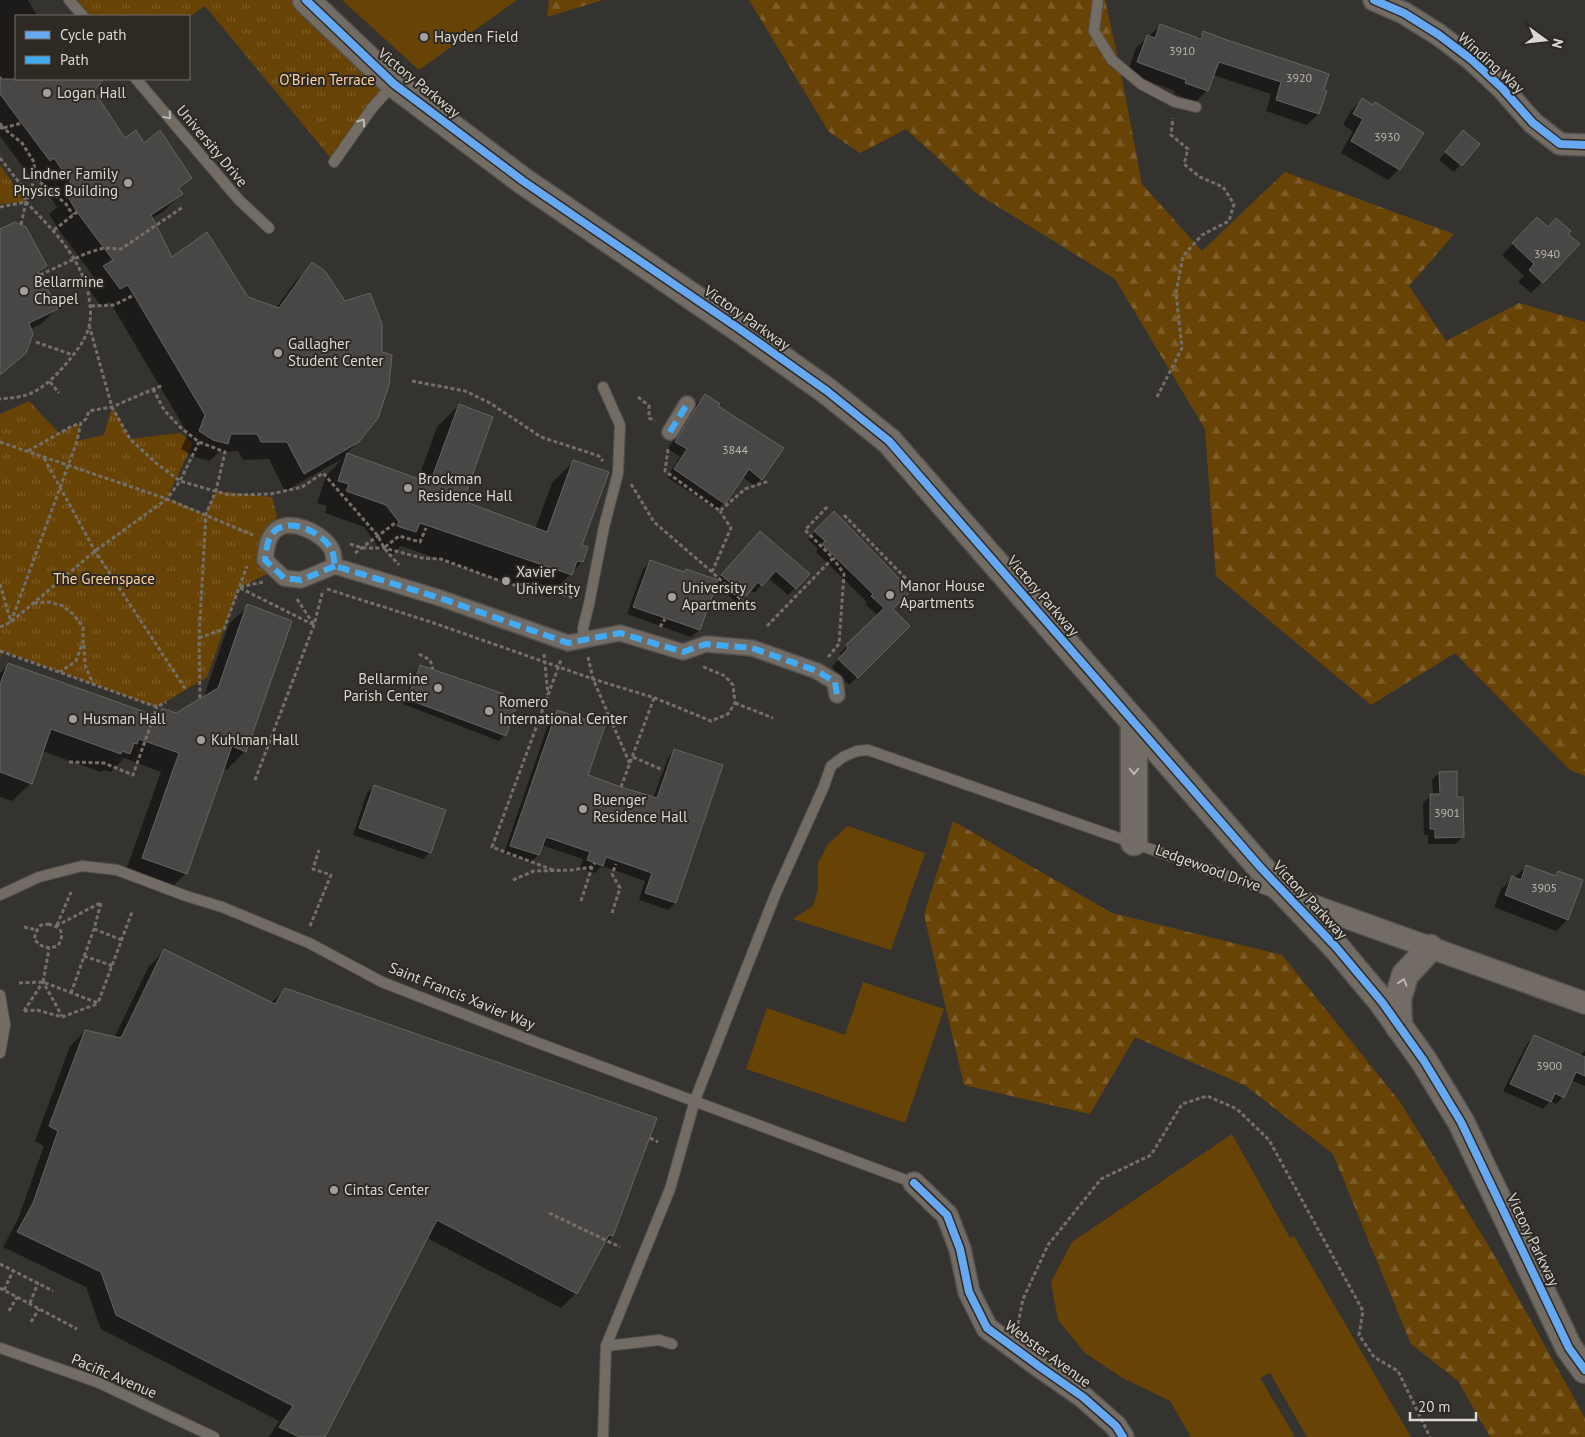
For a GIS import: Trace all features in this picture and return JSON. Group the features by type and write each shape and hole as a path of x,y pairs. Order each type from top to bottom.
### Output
{"street":[{"name":"Victory Parkway","path":"306,0 394,84 523,181 827,391 889,441 1286,896 1336,947 1382,1002 1424,1061 1460,1122 1569,1348 1585,1370"},
{"name":"Winding Way","path":"1374,0 1404,14 1439,35 1472,60 1502,88 1532,123 1560,144 1585,145"},
{"path":"670,432 687,404"},
{"path":"335,566 332,550 320,536 303,527 286,525 273,532 267,545 265,560 284,578 301,580 335,566 420,592 568,643 620,633 683,652 706,644 752,648 818,671 835,682 837,695"},
{"path":"1134,722 1134,842"},
{"name":"Ledgewood Drive","path":"1286,896 1585,1003"},
{"path":"1400,1027 1398,999 1404,975 1430,948"},
{"name":"Webster Avenue","path":"914,1183 947,1215 960,1249 969,1292 988,1328 1084,1397 1116,1426 1123,1437"}],"lane":[{"path":"69,0 81,15"},
{"path":"1098,0 1094,31 1112,60 1141,84 1175,102 1196,107"},
{"name":"University Drive","path":"137,80 239,200 269,228"},
{"path":"334,162 372,108 394,84"},
{"path":"584,639 582,628 618,473 620,425 603,387"},
{"name":"Ledgewood Drive","path":"695,1100 772,902 824,786 831,766 843,756 857,751 868,750 1286,896"},
{"name":"Saint Francis Xavier Way","path":"0,895 38,877 82,866 117,870 186,896 222,907 309,944 393,986 533,1041 914,1183"},
{"path":"0,995 5,1024 0,1053"},
{"path":"603,1437 606,1346 670,1189 695,1100"},
{"path":"606,1346 658,1340 672,1344"},
{"name":"Pacific Avenue","path":"0,1348 97,1382 214,1437"}],"path":[{"path":"1158,397 1182,348 1176,293 1182,256 1202,235 1229,221 1234,204 1223,187 1200,177 1184,164 1188,149 1171,136 1175,102"},
{"path":"0,123 1,128 22,144 34,162 35,178 26,202 22,225"},
{"path":"1,128 22,123"},
{"path":"0,158 21,185 26,202 54,230 75,258 84,278 91,306 89,325 82,343 50,382 25,396 0,399"},
{"path":"35,178 66,204 74,215"},
{"path":"0,207 26,202"},
{"path":"40,275 75,258 104,248 121,248 183,207"},
{"path":"54,230 77,212"},
{"path":"91,306 114,305 134,295"},
{"path":"89,325 112,407 130,439 156,463 180,480 229,495 271,494 302,487 323,473 378,536 384,548 420,592"},
{"path":"36,342 73,355"},
{"path":"412,381 465,391 490,403 541,437 599,456 610,471 627,476 654,522 712,572 751,609"},
{"path":"50,382 59,393"},
{"path":"28,451 72,426 81,423 86,419 89,411 112,407 162,385"},
{"path":"153,388 164,410 180,427 199,442 225,452 216,491 206,514 199,638 200,699"},
{"path":"638,397 650,406 649,418 670,432 665,471 720,511 731,528 712,572"},
{"path":"11,622 68,466 81,423"},
{"path":"211,446 213,440"},
{"path":"0,442 206,514 258,537 267,545"},
{"path":"0,627 11,622 94,551 167,499 180,480 199,442"},
{"path":"44,458 94,551 186,690"},
{"path":"720,511 745,489 769,481"},
{"path":"826,661 839,644 844,574 833,558 805,530 828,506"},
{"path":"844,515 913,586"},
{"path":"255,780 314,625 324,588 335,566 363,548 394,523"},
{"path":"384,548 399,536 420,542 426,528"},
{"path":"320,536 363,548 384,548 422,558 441,559 511,585 534,584 589,604"},
{"path":"767,626 833,558"},
{"path":"199,638 224,629 248,562"},
{"path":"301,580 654,698 711,721 728,714 735,703 732,685 725,676 693,663 683,652"},
{"path":"0,584 11,622"},
{"path":"239,588 314,625"},
{"path":"33,603 49,602 63,606 74,614 83,627 85,665 93,684"},
{"path":"545,636 543,661 548,695"},
{"path":"584,639 593,679 630,764"},
{"path":"60,672 76,661 84,642"},
{"path":"553,870 492,846 568,643"},
{"path":"0,657 1,651 156,707"},
{"path":"419,654 430,660 433,668"},
{"path":"621,787 654,698"},
{"path":"69,762 104,763 133,775 156,707 166,702"},
{"path":"735,703 772,718"},
{"path":"632,757 663,770"},
{"path":"309,929 331,875 314,869 320,850"},
{"path":"580,901 595,863"},
{"path":"612,913 620,888 612,874 616,864"},
{"path":"513,880 534,871 572,870 592,867"},
{"path":"56,926 71,892"},
{"path":"56,926 101,903 94,929 71,993"},
{"path":"49,949 43,982 24,1011 37,1010 62,1017 98,1003 132,912"},
{"path":"41,925 56,926 61,931 62,939 58,946 49,949 40,946 34,939 41,925"},
{"path":"24,927 37,930"},
{"path":"94,929 122,940"},
{"path":"84,956 113,966"},
{"path":"43,982 62,1017"},
{"path":"19,983 43,982 98,1003"},
{"path":"1013,1347 1023,1299 1048,1244 1101,1179 1151,1155 1182,1104 1207,1096 1237,1109 1269,1140 1363,1311 1359,1335 1374,1357 1398,1371 1430,1437"},
{"path":"650,1138 658,1142"},
{"path":"548,1213 620,1247"},
{"path":"0,1264 52,1290"},
{"path":"13,1271 2,1289 76,1329"},
{"path":"30,1303 38,1284"},
{"path":"9,1311 17,1297"},
{"path":"31,1322 39,1309"}],"green space":[{"name":"O’Brien Terrace","path":"69,0 316,0 394,84 334,162 205,6 190,16 82,15"},
{"name":"Hayden Field","path":"342,0 517,0 419,70"},
{"path":"549,0 603,0 547,17"},
{"path":"749,0 1105,0 1142,184 1202,251 1285,172 1454,234 1409,286 1446,341 1519,303 1585,322 1585,776 1570,770 1455,653 1371,705 1216,576 1205,429 1115,279 976,193 906,129 860,153 829,132"},
{"path":"0,165 26,202 0,204"},
{"name":"The Greenspace","path":"29,401 59,433 81,423 77,441 104,435 112,407 130,439 180,433 193,443 167,498 205,514 216,491 272,497 277,516 267,545 269,573 239,588 207,677 157,707 3,651 0,657 0,414"},
{"path":"953,821 1112,913 1282,955 1400,1102 1496,1258 1585,1418 1585,1437 1490,1437 1458,1381 1411,1344 1333,1154 1246,1086 1135,1037 1090,1114 964,1085 924,915"},
{"path":"848,826 925,853 891,950 793,919 813,906 818,890 818,863 828,844"},
{"path":"863,982 944,1009 905,1123 746,1069 767,1008 845,1035"},
{"path":"1232,1134 1290,1238 1294,1236 1411,1437 1307,1437 1270,1373 1260,1378 1295,1437 1191,1437 1170,1401 1121,1377 1085,1353 1058,1320 1051,1282 1072,1242"}],"building":[{"path":"1160,24 1201,39 1203,31 1329,74 1324,90 1327,91 1319,114 1276,100 1281,82 1219,62 1208,91 1185,83 1186,80 1137,62 1147,35 1155,38"},
{"name":"Gallagher Student Center","path":"0,79 103,80 94,91 125,138 136,130 144,143 160,130 192,178 179,188 183,194 151,215 172,257 207,232 248,297 279,308 312,262 325,271 345,301 370,293 382,324 382,352 392,355 389,385 378,418 359,442 304,474 287,442 261,442 257,434 231,434 228,444 213,440 199,431 205,415 128,285 120,289 103,266 113,260 77,212 67,195 75,189 54,158 50,161 0,94"},
{"path":"1362,98 1373,105 1375,102 1424,133 1400,170 1351,141 1363,119 1353,114"},
{"path":"1463,130 1480,144 1462,166 1445,152"},
{"path":"1537,217 1548,227 1556,218 1571,231 1568,234 1580,244 1543,283 1529,270 1534,264 1512,243"},
{"name":"Bellarmine Chapel","path":"15,222 26,227 47,266 38,271 58,309 29,323 33,334 26,353 0,375 0,229"},
{"path":"705,394 720,404 718,406 784,448 762,480 749,469 725,504 674,469 687,449 675,442"},
{"name":"Brockman Residence Hall","path":"459,404 493,417 463,501 547,532 573,460 609,472 582,545 588,547 583,562 577,561 572,575 420,523 416,532 397,526 399,522 386,505 346,491 349,484 338,481 347,453 430,483"},
{"name":"Manor House Apartments","path":"834,511 911,591 893,609 910,626 858,678 838,659 848,648 846,645 884,608 871,596 873,594 822,544 825,541 814,531"},
{"path":"760,531 810,574 796,589 776,571 762,586 758,582 746,596 721,575"},
{"name":"University Apartments","path":"650,560 684,572 686,569 718,580 700,630 633,607"},
{"path":"247,604 292,621 246,752 232,746 187,874 142,858 179,753 139,739 137,744 134,743 130,754 122,751 121,754 51,729 32,784 0,772 0,684 8,663 159,717 162,708 176,713 218,688"},
{"path":"420,665 504,694 504,696 518,702 506,736 407,699"},
{"name":"Buenger Residence Hall","path":"557,710 605,726 588,775 621,787 657,798 674,749 723,765 676,903 645,893 652,873 606,857 603,866 587,860 590,852 546,837 539,855 510,846"},
{"path":"1457,771 1457,797 1463,797 1464,837 1435,838 1435,829 1430,829 1430,794 1440,794 1439,772"},
{"path":"374,785 446,810 431,853 359,828"},
{"path":"1526,865 1556,876 1558,871 1583,880 1568,920 1505,895 1512,876 1521,880"},
{"name":"Cintas Center","path":"164,949 275,1004 285,988 657,1118 613,1236 609,1235 577,1294 437,1220 325,1437 299,1437 279,1427 293,1406 116,1315 101,1272 17,1232 33,1203 58,1131 49,1126 85,1030 121,1038"},
{"path":"1534,1035 1585,1057 1585,1076 1576,1072 1564,1098 1555,1093 1551,1102 1510,1084"}],"marked path":[{"path":"670,432 687,404"},
{"path":"335,566 301,580 284,578 265,560 269,540 278,528 286,526 304,528 313,532 328,544 333,552 335,566 440,598 568,643 620,633 683,652 706,644 752,648 817,671 835,682 837,695"}],"cycle path":[{"path":"306,0 394,84 523,181 827,391 889,441 1261,868 1336,947 1382,1002 1424,1061 1461,1122 1569,1348 1585,1370"},
{"path":"1374,0 1404,13 1439,35 1472,60 1502,88 1533,123 1560,144 1585,145"},
{"path":"914,1183 947,1215 960,1249 969,1292 987,1328 1083,1397 1116,1426 1123,1437"}],"place":[{"name":"Hayden Field","path":"424,37"},
{"name":"Logan Hall","path":"47,93"},
{"name":"Lindner Family Physics Building","path":"128,183"},
{"name":"Bellarmine Chapel","path":"24,291"},
{"name":"Gallagher Student Center","path":"278,353"},
{"name":"Brockman Residence Hall","path":"408,488"},
{"name":"Xavier University","path":"506,581"},
{"name":"Manor House Apartments","path":"890,595"},
{"name":"University Apartments","path":"672,597"},
{"name":"Bellarmine Parish Center","path":"438,688"},
{"name":"Romero International Center","path":"489,711"},
{"name":"Husman Hall","path":"73,719"},
{"name":"Kuhlman Hall","path":"201,740"},
{"name":"Buenger Residence Hall","path":"583,809"},
{"name":"Cintas Center","path":"334,1190"}]}
